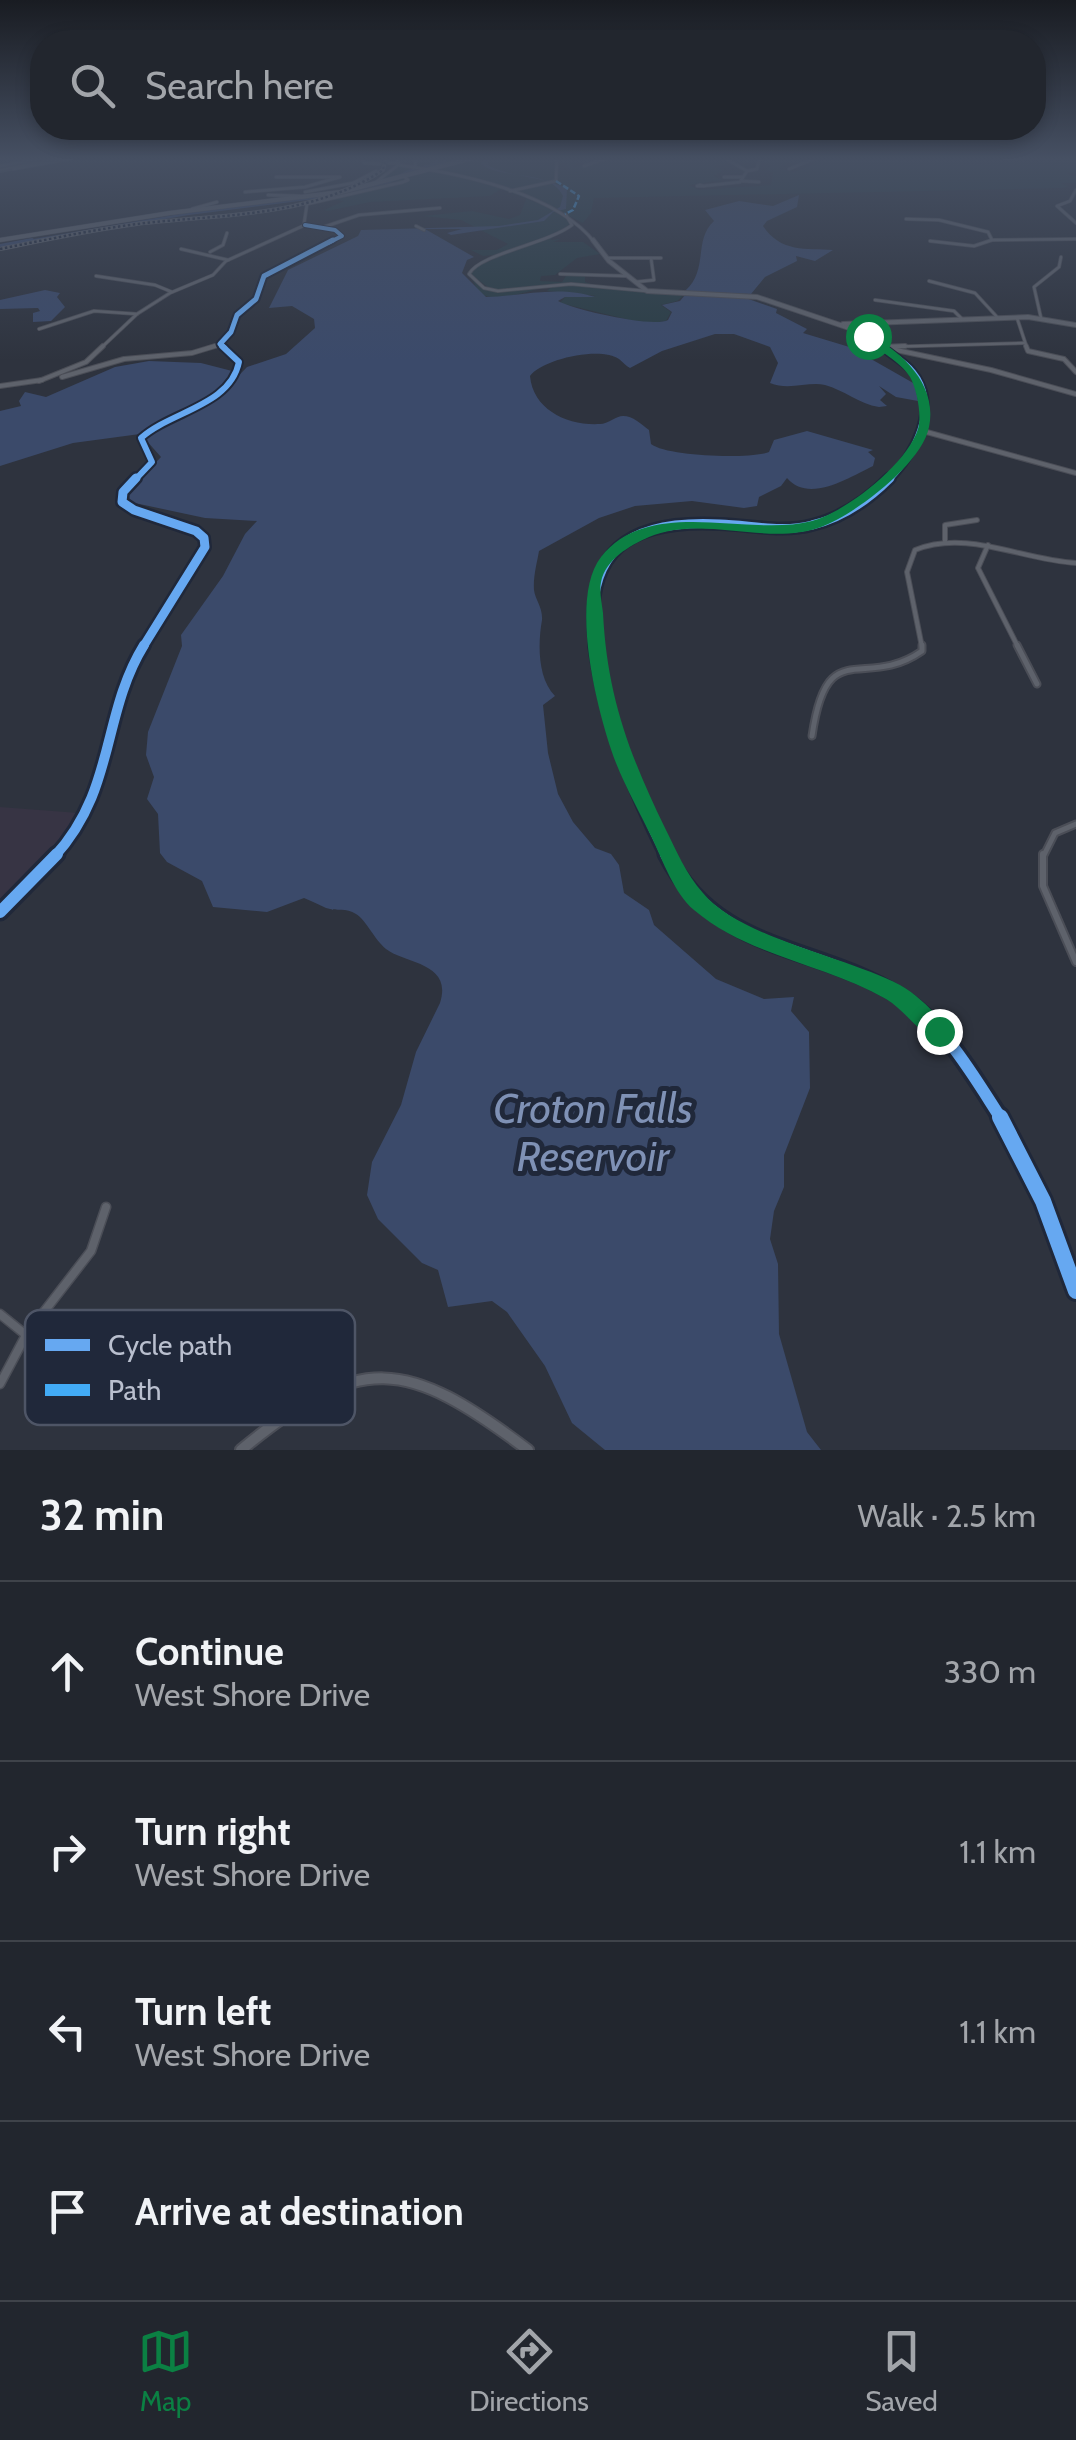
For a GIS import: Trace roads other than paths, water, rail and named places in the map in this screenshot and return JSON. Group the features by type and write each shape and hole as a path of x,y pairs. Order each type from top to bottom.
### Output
{"main road":[{"path":"0,240 91,226"}],"street":[{"path":"39,381 86,362 137,314 172,292 213,275 228,260 304,226"},
{"path":"0,386 39,381 124,359 192,353 220,344 231,332 237,314 256,299 268,272 342,236 308,226"},
{"path":"320,228 327,226"},
{"path":"416,226 424,230"},
{"path":"571,226 561,235 482,260 468,273 480,285 494,291 564,284 757,297 836,324 882,347 913,372 920,383 923,431 880,486 823,522 782,528 678,526 640,536 617,549 602,565 594,582 598,666 624,762 691,894 725,922 894,993 928,1019 1016,1140 1042,1195 1076,1291"},
{"path":"582,226 606,258 646,291"},
{"path":"961,226 988,232 992,240"},
{"path":"1054,233 1061,239"},
{"path":"207,252 222,247 227,234"},
{"path":"930,241 958,248 980,246 992,240 1076,239"},
{"path":"181,249 207,252 228,260"},
{"path":"1041,318 1034,286 1059,267 1061,257"},
{"path":"606,258 661,258"},
{"path":"634,282 654,280 650,258"},
{"path":"560,274 626,276"},
{"path":"96,276 155,285 172,292"},
{"path":"928,280 974,292 998,318"},
{"path":"874,300 954,311 962,318"},
{"path":"39,329 94,311 137,314"},
{"path":"1017,318 1029,352 1067,361 1076,372"},
{"path":"836,324 1041,318 1076,325"},
{"path":"882,347 1024,343"},
{"path":"0,912 59,852 87,814 103,774 126,674 205,547 204,538 196,531 130,508 121,497 152,462 152,454 141,442 144,433 212,398 237,377 240,362 220,344"},
{"path":"882,347 990,370 1076,394"},
{"path":"923,431 1076,472"},
{"path":"945,541 945,525 976,520"},
{"path":"812,736 814,703 825,682 859,666 907,662 922,652 922,630 906,562 914,550 945,541 1076,563"},
{"path":"988,546 978,568 1036,684"},
{"path":"1076,824 1062,829 1049,842 1041,872 1048,906 1076,962"},
{"path":"45,1310 91,1251 106,1207"},
{"path":"0,1314 25,1334"},
{"path":"0,1384 25,1337"},
{"path":"355,1378 378,1375 412,1379 447,1392 528,1450"},
{"path":"241,1450 272,1425"}],"water":[{"name":"Croton Falls Reservoir","path":"513,226 451,235 447,233 462,229 425,229 474,257 467,260 462,273 486,297 554,291 582,294 595,297 565,297 558,301 614,317 660,322 668,320 672,312 662,305 680,301 685,295 740,296 777,309 776,313 807,329 803,333 866,352 864,355 915,384 918,401 896,397 879,386 886,394 880,400 887,406 879,407 825,385 777,385 770,383 778,363 770,347 734,334 715,334 662,351 630,368 610,355 586,354 546,364 530,376 545,407 565,419 603,424 620,416 630,417 649,430 651,444 674,452 710,456 759,454 769,452 774,440 807,431 873,450 868,452 875,458 873,466 853,476 818,489 806,489 787,478 781,486 759,497 757,506 692,501 635,506 599,518 539,551 534,580 542,616 542,670 555,696 543,705 548,753 558,794 573,822 595,848 611,854 619,865 624,893 649,910 654,925 716,979 764,999 794,997 791,1011 809,1032 810,1088 784,1155 784,1187 774,1211 770,1239 778,1264 779,1334 807,1432 821,1450 605,1450 572,1423 545,1366 507,1312 492,1301 448,1307 438,1270 422,1263 378,1219 367,1195 372,1162 401,1105 416,1052 440,1003 440,979 425,966 386,949 360,917 349,911 326,908 304,898 267,912 213,907 202,881 167,862 160,853 158,814 147,799 154,777 146,755 148,732 182,646 181,635 257,521 205,518 130,502 128,492 161,457 145,439 156,427 219,396 247,367 286,354 315,328 314,319 292,306 269,308 288,270 358,236 361,230"},
{"path":"710,226 763,226 786,245 833,250 815,261 796,256 797,261 765,277 751,294 685,291 697,274"},
{"path":"45,290 60,293 57,297 65,307 51,321 33,322 33,313 40,311 38,308 0,309 0,300"},
{"path":"149,361 201,363 236,372 213,395 140,434 73,443 0,466 0,411 21,406 19,401 25,392 46,397 115,367"}],"waterway":[{"path":"18,243 119,226"},
{"path":"0,246 32,240"}],"railway":[{"path":"0,249 123,226"}]}
